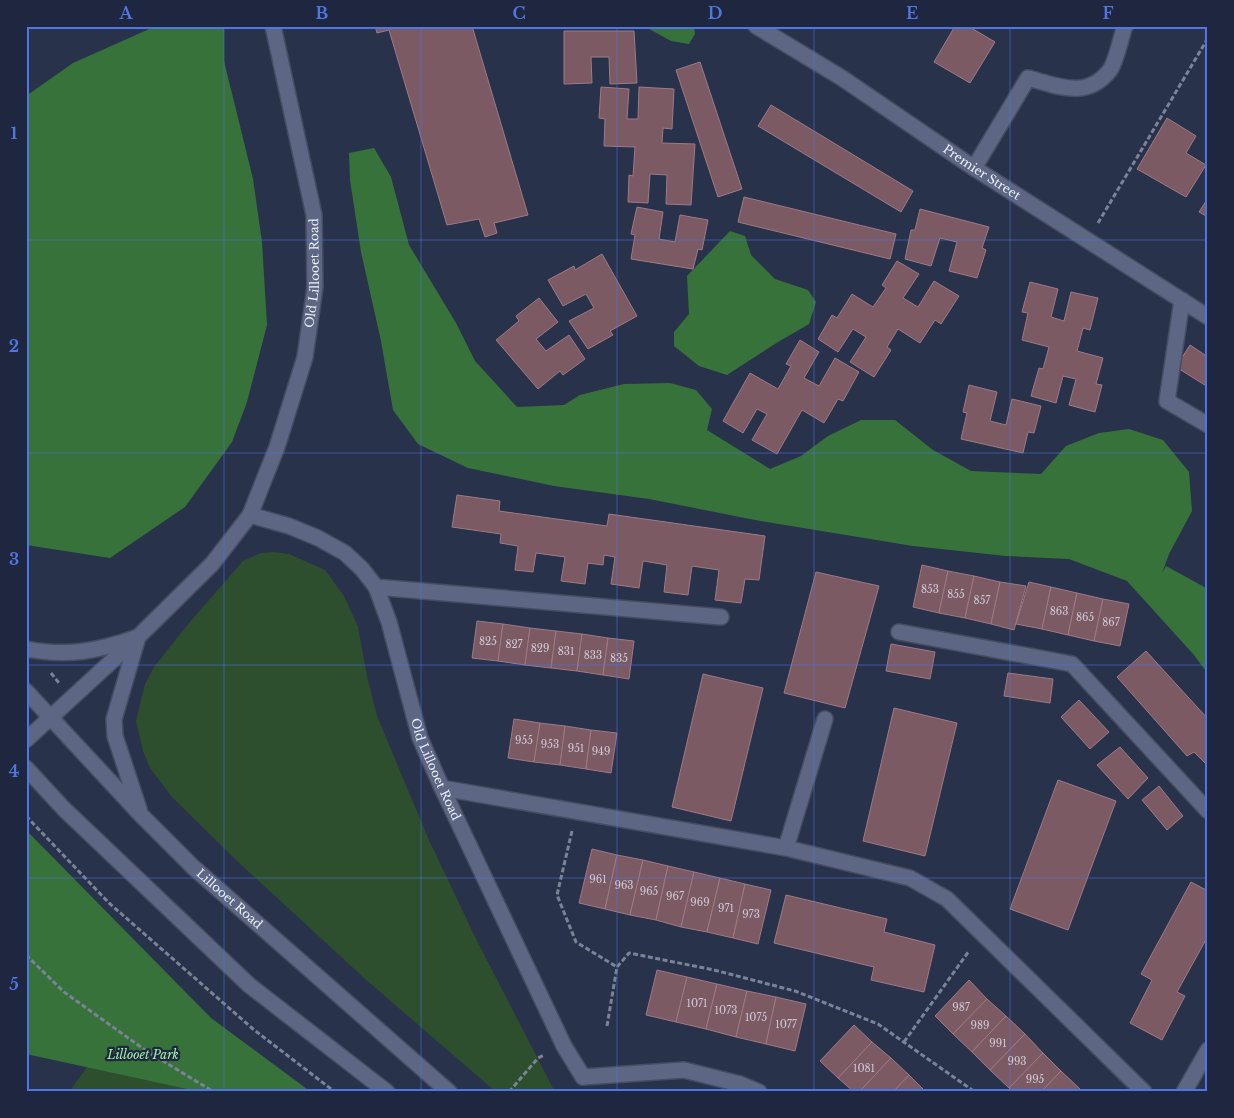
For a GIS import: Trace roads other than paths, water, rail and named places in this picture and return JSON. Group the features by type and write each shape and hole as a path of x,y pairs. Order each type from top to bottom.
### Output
{"street":[{"name":"Old Lillooet Road","path":"26,740 138,637 212,564 250,515 277,447 305,357 314,287 314,215 273,26"},
{"name":"Premier Street","path":"756,26 842,78 974,168 1208,317"},
{"path":"974,168 1028,78 1071,89 1094,86 1111,69 1125,26"},
{"path":"1182,300 1167,401 1208,425"},
{"name":"Old Lillooet Road","path":"250,515 289,526 318,538 346,553 376,587 389,622 420,738 564,1046 583,1077 684,1070 740,1084 759,1092"},
{"path":"376,587 722,617"},
{"path":"900,632 1072,664 1208,811"},
{"path":"26,649 47,652 84,652 109,648 138,637"},
{"path":"138,637 114,718 115,736 141,815"},
{"name":"Lillooet Road","path":"26,691 141,815 193,867 449,1092"},
{"path":"786,848 825,719"},
{"path":"26,768 64,809 249,985 388,1092"},
{"path":"442,788 786,848 910,878 947,899 1144,1092"},
{"path":"1184,1092 1208,1050"}],"park label":[{"name":"Lillooet Park","path":"143,1055"}]}
